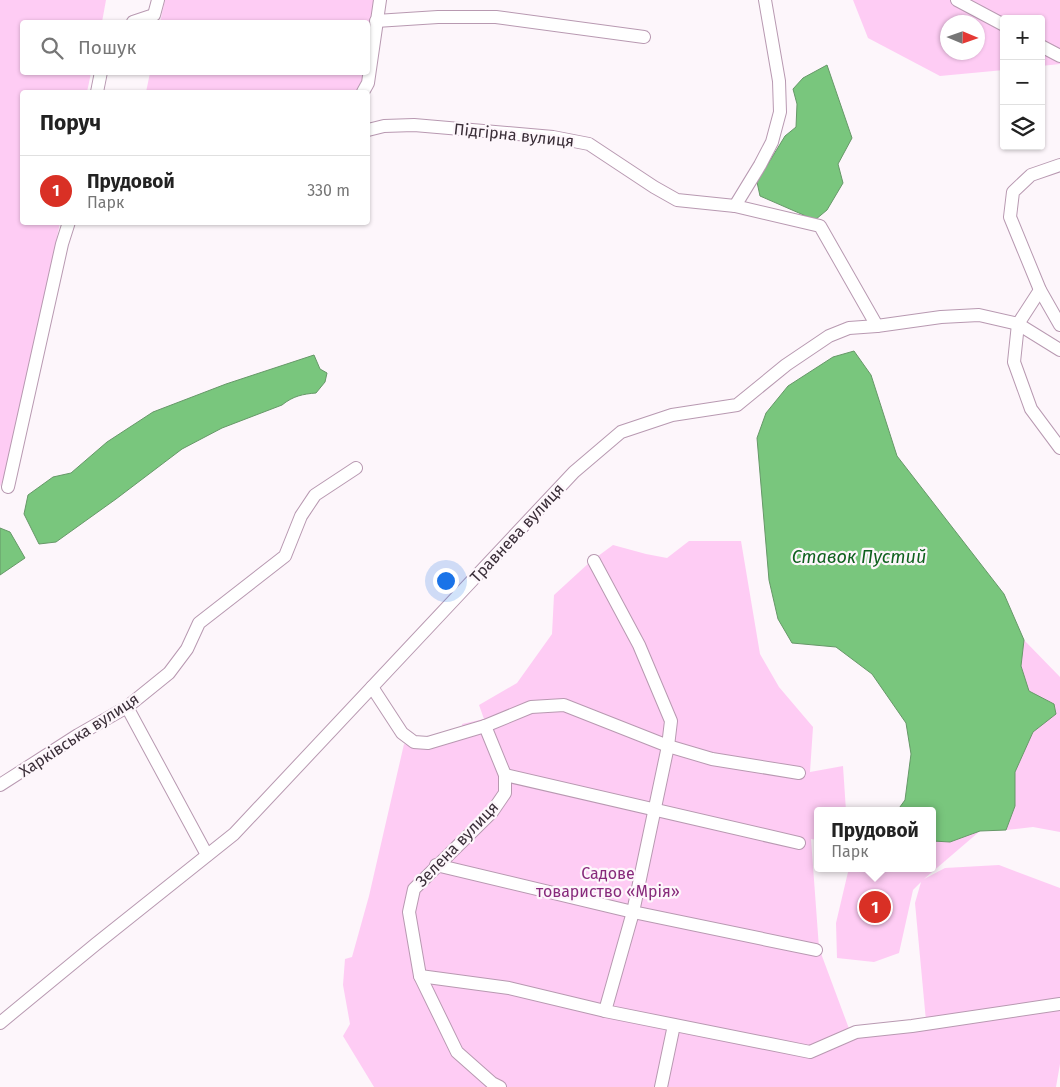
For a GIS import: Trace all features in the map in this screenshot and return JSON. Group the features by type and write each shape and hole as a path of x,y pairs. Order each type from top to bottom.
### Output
{"street":[{"path":"139,20 154,15 158,0"},
{"path":"370,68 380,0"},
{"path":"735,206 772,142 780,112 779,80 765,0"},
{"path":"957,0 1000,24"},
{"path":"376,21 438,16 496,17 644,37"},
{"path":"1045,48 1060,56"},
{"path":"97,90 100,75"},
{"path":"364,90 368,83 369,75"},
{"name":"Підгірна вулиця","path":"370,130 384,126 414,125 553,137 589,144 677,200 735,206 820,226 877,326"},
{"path":"1060,165 1030,176 1013,192 1010,217 1040,290 1060,325"},
{"path":"8,487 62,244 68,225"},
{"path":"1040,290 1018,324 1014,362 1031,409 1060,448"},
{"name":"Травнева вулиця","path":"0,1023 234,834 574,472 621,432 672,415 737,405 786,365 829,336 849,328 941,317 979,315 1018,324 1060,350"},
{"name":"Харківська вулиця","path":"0,785 78,735 127,707 170,673 187,649 199,623 285,556 301,516 315,495 356,468"},
{"path":"594,561 639,644 671,721 668,746 633,912 605,1011"},
{"path":"372,687 402,733 414,742 428,743 485,726 531,707 564,705 668,746 712,759 799,772"},
{"path":"127,707 207,855"},
{"path":"485,726 505,775 799,843"},
{"name":"Зелена вулиця","path":"500,1087 492,1083 457,1052 420,976 409,912 414,889 436,865 492,812 505,793 505,775"},
{"path":"436,865 633,912 816,950"},
{"path":"420,976 509,988 605,1011 810,1052 856,1032 1060,1004"},
{"path":"661,1087 674,1025"}],"green space":[{"path":"0,0 106,0 102,20 20,20 20,75 91,75 87,90 20,90 20,225 60,225 7,470 0,487"},
{"path":"165,0 379,0 370,69 370,20 160,20"},
{"path":"853,0 1060,0 1060,64 1045,66 1045,15 1000,15 1000,70 940,76 868,38"},
{"path":"150,75 369,75 367,90 146,90"},
{"name":"Садове товариство «Мрія»","path":"689,541 741,541 760,654 779,687 813,727 810,772 843,766 846,807 814,807 814,840 811,839 819,948 851,1034 926,1021 915,903 921,882 913,890 899,953 874,962 837,958 836,923 848,872 932,872 924,879 945,868 999,865 1060,888 1060,1064 1056,1087 374,1087 343,1036 350,1024 343,985 345,959 352,957 369,896 404,744 425,748 464,738 462,724 484,719 479,705 517,683 552,634 554,595 590,562 613,545 667,558"},
{"path":"1024,640 1060,677 1060,832 1033,827 1006,830 1015,806 1015,772 1033,732 1056,713 1054,704 1029,691 1021,666"},
{"name":"Садове товариство «Мрія»","path":"980,831 936,869 936,841 950,842"}],"water":[{"path":"827,65 852,138 838,164 843,183 827,210 815,220 760,196 757,182 785,136 796,127 797,104 793,89 803,78"},
{"name":"Ставок Пустий","path":"854,351 871,375 897,456 1004,594 1024,640 1021,666 1029,691 1054,704 1056,714 1033,732 1015,772 1015,806 1006,830 980,831 950,842 936,841 936,807 900,807 905,800 911,754 906,723 872,674 836,647 792,643 778,619 769,580 757,438 766,413 788,386 833,357"},
{"path":"314,355 320,369 327,373 325,382 316,393 302,395 282,405 222,428 182,449 56,542 39,544 24,514 28,495 53,477 71,473 107,442 153,412 226,384"},
{"path":"0,528 10,532 25,558 0,575"}],"place":[{"name":"Прудовой","path":"875,907"}]}
